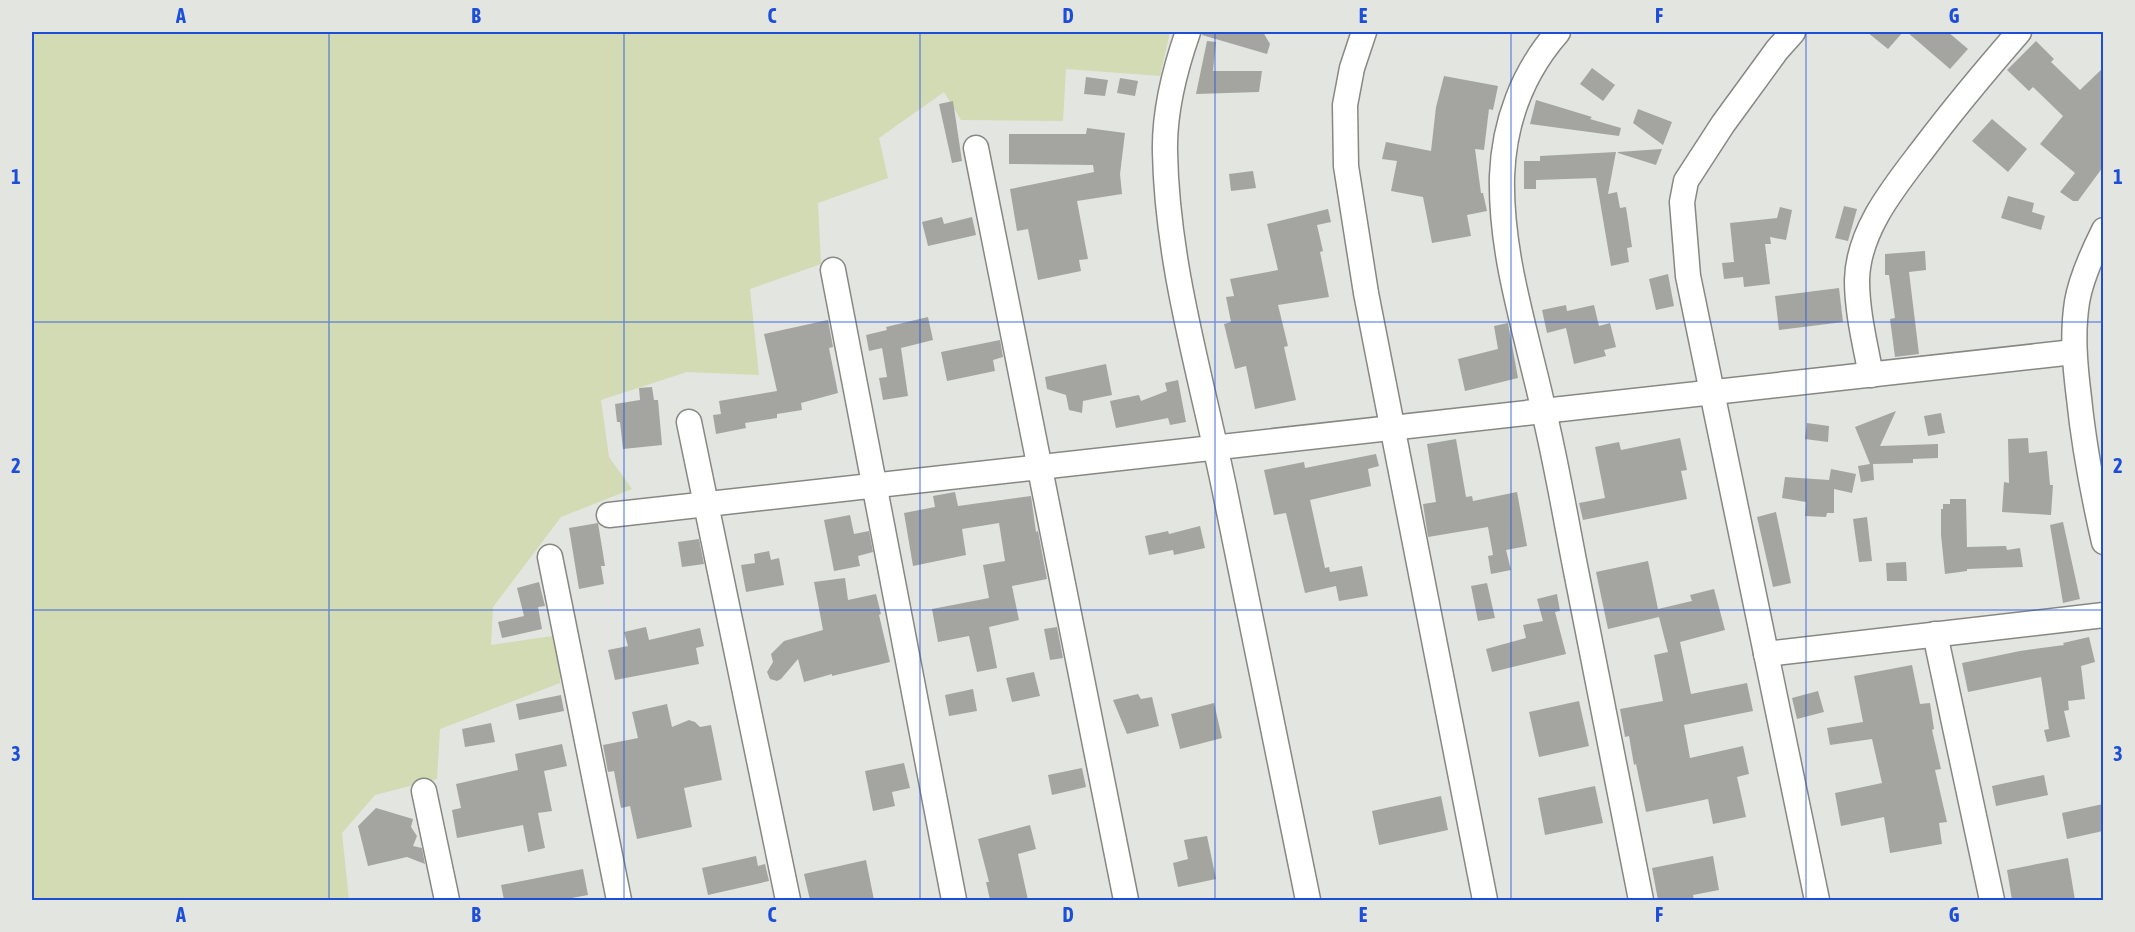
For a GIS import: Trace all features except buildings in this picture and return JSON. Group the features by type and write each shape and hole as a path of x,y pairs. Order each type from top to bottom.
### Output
{"street":[{"path":"1188,32 1179,59 1169,104 1165,150 1174,259 1216,449 1308,900"},
{"path":"1364,32 1352,68 1345,105 1346,166 1366,293 1485,900"},
{"path":"1558,32 1544,48 1516,100 1505,145 1502,214 1520,314 1544,412 1641,900"},
{"path":"1793,32 1777,50 1723,124 1686,181 1682,202 1688,276 1816,900"},
{"path":"1871,375 1861,320 1857,279 1862,251 1873,225 1892,191 1955,106 2019,32"},
{"path":"976,148 1126,900"},
{"path":"2103,230 2091,256 2077,301 2074,352 2090,480 2103,542"},
{"path":"833,270 954,900"},
{"path":"609,515 2074,352"},
{"path":"689,422 788,900"},
{"path":"550,557 619,900"},
{"path":"1766,654 2103,615"},
{"path":"1935,634 1992,900"},
{"path":"424,790 447,900"}],"green space":[{"path":"32,32 1170,32 1160,76 1066,69 1063,121 961,120 944,92 879,138 888,178 818,203 821,264 750,289 759,375 687,372 601,400 609,457 632,489 561,517 493,607 491,645 559,635 560,683 440,729 437,779 375,795 342,833 349,900 32,900"}]}
